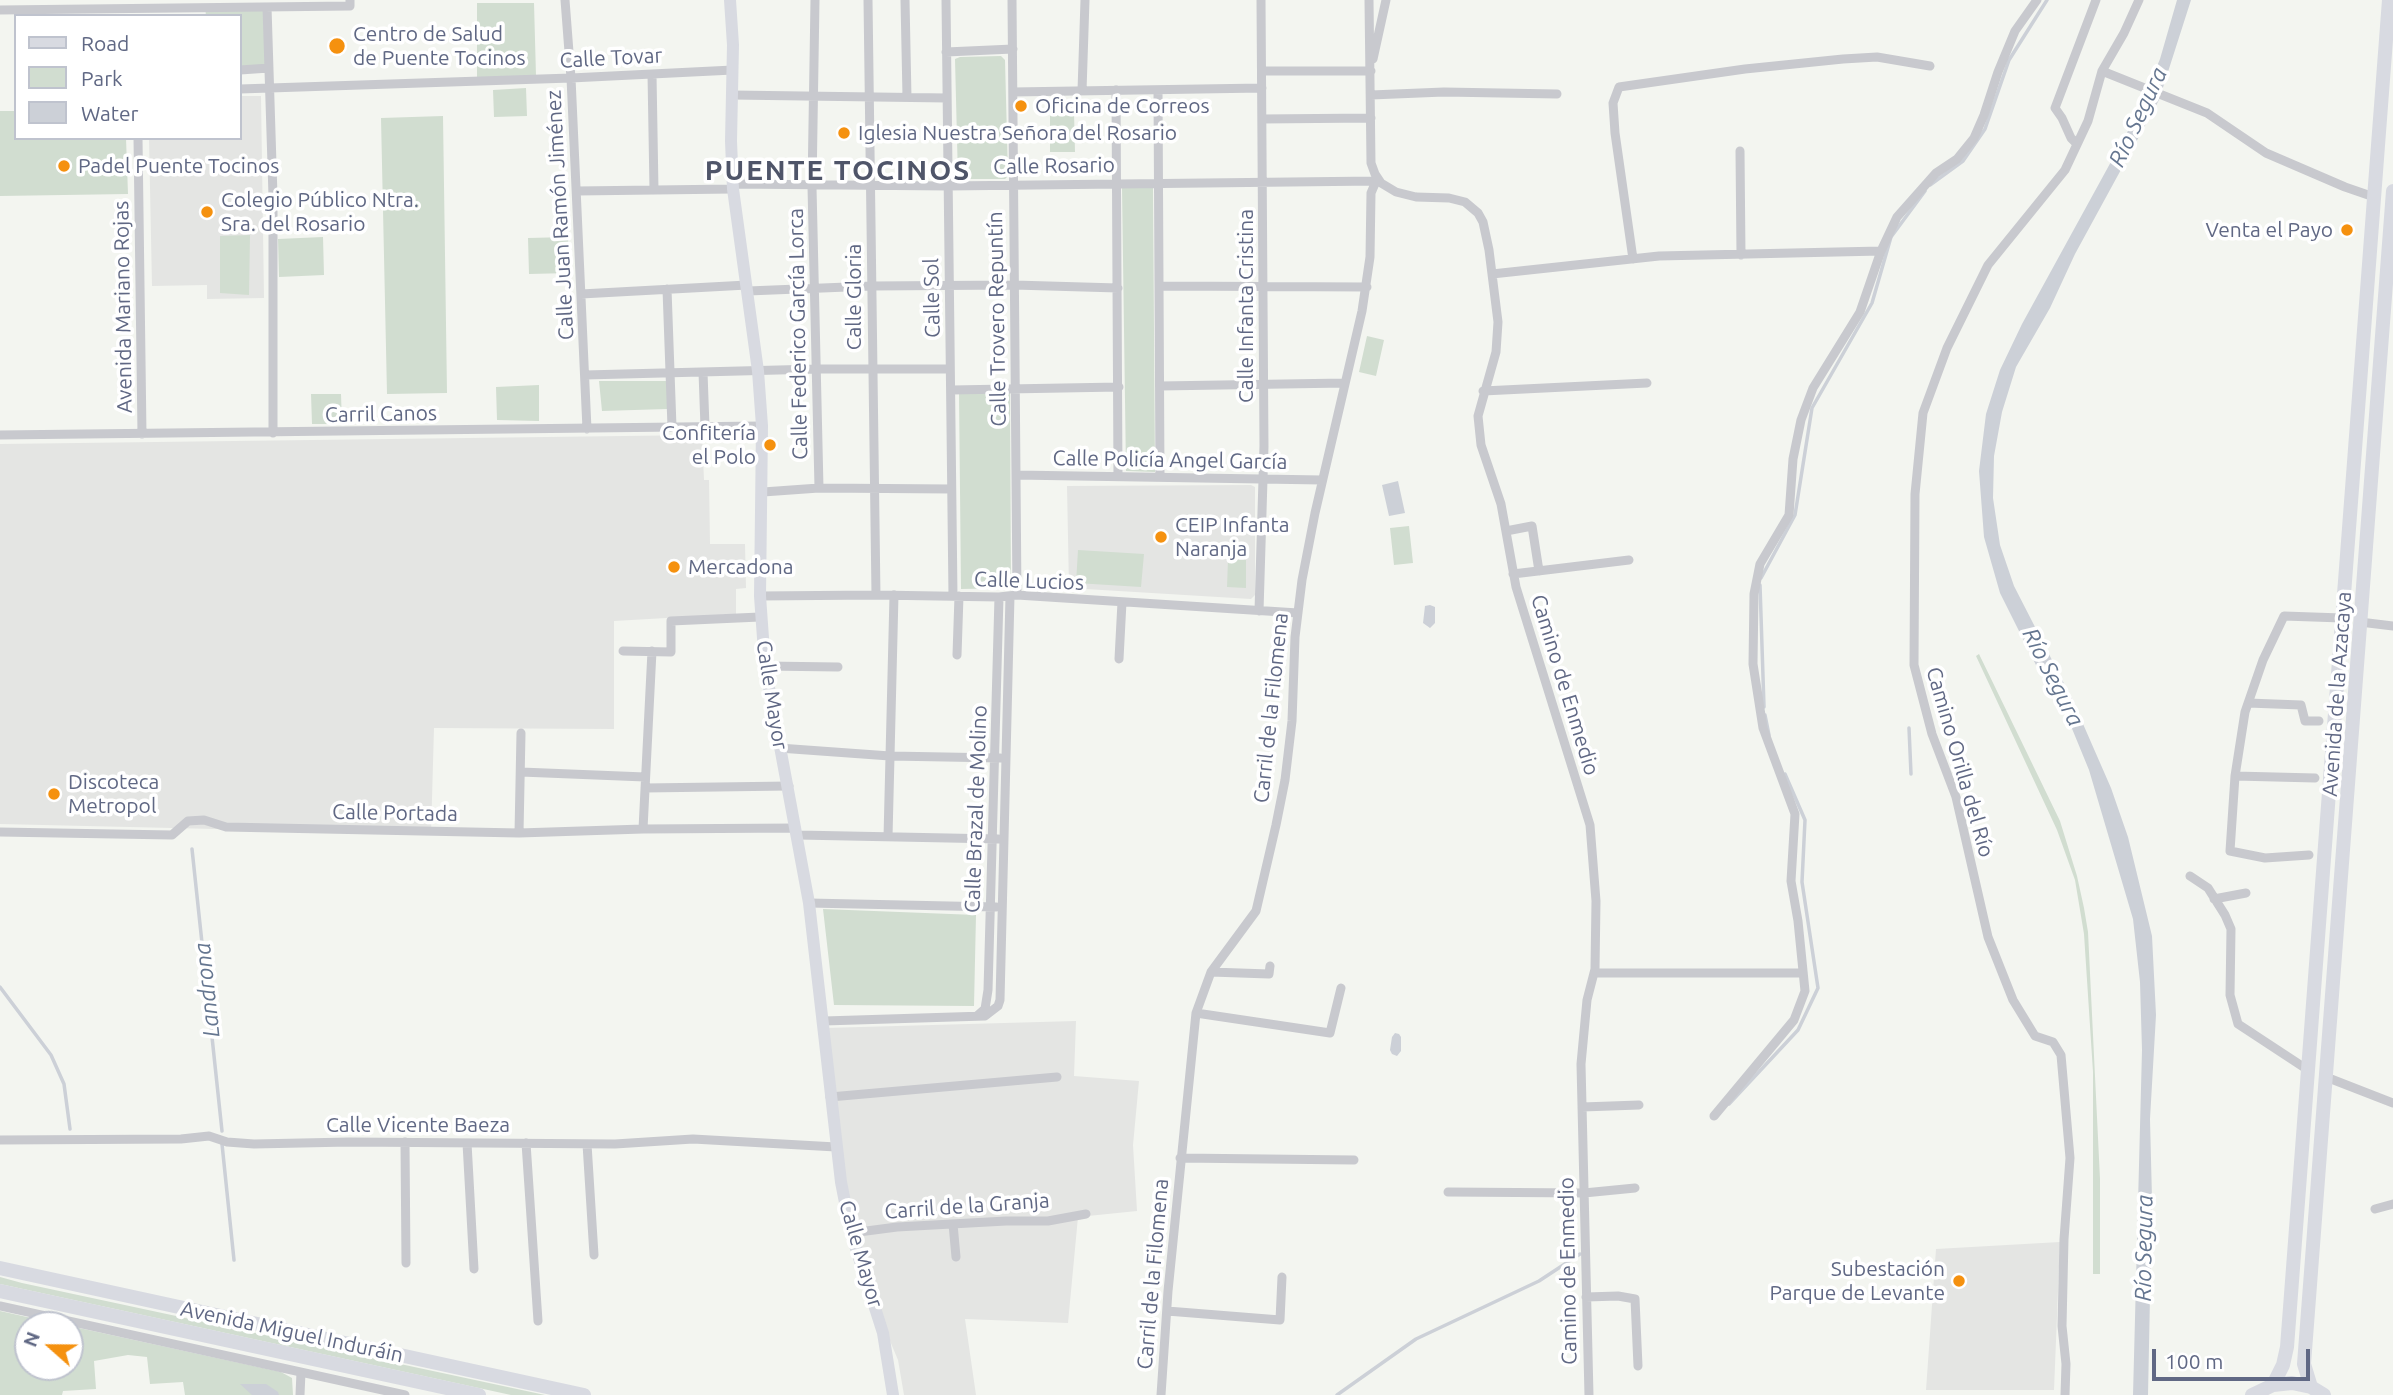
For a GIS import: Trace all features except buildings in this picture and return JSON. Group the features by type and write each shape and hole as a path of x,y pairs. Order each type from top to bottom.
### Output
{"main road":[{"name":"Calle Mayor","path":"730,0 733,187 748,288 762,426 760,617 765,666 809,903 836,1147 851,1233 880,1322 891,1391"},
{"name":"Avenida de la Azacaya","path":"2273,1385 2283,1364 2287,1347 2389,0"},
{"name":"Avenida de la Azacaya","path":"2311,1387 2304,1364 2393,191"},
{"name":"Avenida Miguel Induráin","path":"0,1268 584,1395"},
{"name":"Avenida Miguel Induráin","path":"0,1290 479,1395"},
{"path":"2252,1395 2273,1385 2292,1383 2311,1387 2324,1395"}],"street":[{"path":"0,10 137,8 205,11 351,6 351,0"},
{"name":"Calle Juan Ramón Jiménez","path":"565,0 587,429"},
{"name":"Calle Federico García Lorca","path":"815,0 812,187 819,488"},
{"name":"Calle Gloria","path":"868,0 876,594"},
{"path":"905,0 907,97"},
{"name":"Calle Sol","path":"946,0 951,489 957,656"},
{"name":"Calle Trovero Repuntín","path":"976,1017 990,1014 1000,1000 1016,475 1012,0"},
{"path":"1082,91 1085,0"},
{"name":"Calle Infanta Cristina","path":"1259,611 1264,384 1261,0"},
{"path":"1369,0 1371,163 1377,180"},
{"path":"1371,71 1386,0"},
{"path":"1714,1116 1794,1020 1805,991 1791,881 1795,814 1763,728 1753,664 1754,594 1760,564 1789,515 1793,459 1801,420 1813,388 1860,312 1881,251 1897,217 1914,195 1936,173 1957,159 1974,138 2015,31 2037,0"},
{"path":"2077,144 2055,108 2096,0"},
{"name":"Camino Orilla del Río","path":"2065,1395 2066,1364 2062,1326 2070,1158 2061,1055 2053,1042 2035,1036 2013,1000 1988,937 1956,797 1931,734 1914,665 1914,506 1923,414 1947,348 1988,265 2065,170 2088,121 2102,71 2139,0"},
{"path":"267,7 274,313 273,433"},
{"path":"946,52 1013,49"},
{"path":"1633,259 1615,133 1613,103 1619,87 1745,69 1843,59 1877,57 1930,66"},
{"path":"242,69 269,68"},
{"name":"Calle Tovar","path":"242,89 733,70"},
{"path":"1262,71 1371,71"},
{"path":"2102,71 2207,113 2266,153 2374,197"},
{"path":"652,74 654,190"},
{"path":"1013,92 1262,88"},
{"path":"1116,90 1118,476"},
{"path":"1158,90 1160,476"},
{"path":"1371,95 1444,92 1556,94"},
{"path":"732,94 947,98"},
{"path":"1262,119 1371,118"},
{"name":"Avenida Mariano Rojas","path":"138,140 142,434"},
{"path":"1740,151 1741,255"},
{"name":"Calle Rosario","path":"576,191 1377,180"},
{"name":"Camino de Enmedio","path":"1377,180 1406,195 1457,199 1472,206 1483,222 1492,274 1498,336 1478,416 1481,445 1501,504 1513,574 1541,675 1590,825 1596,901 1594,973 1587,1000 1581,1063 1589,1395"},
{"name":"Carril de la Filomena","path":"1161,1395 1180,1158 1196,1013 1211,972 1256,911 1285,780 1292,721 1294,637 1306,558 1367,287 1371,193 1377,180"},
{"path":"1492,274 1660,256 1881,251"},
{"path":"581,294 667,289 950,285 1118,288"},
{"path":"1159,285 1367,287"},
{"path":"667,289 672,427"},
{"path":"585,375 817,369 950,369"},
{"path":"703,372 705,426"},
{"path":"1160,386 1345,383"},
{"path":"1483,391 1647,383"},
{"path":"952,390 1119,387"},
{"name":"Carril Canos","path":"0,435 762,426"},
{"name":"Calle Policía Angel García","path":"1016,475 1322,480"},
{"path":"763,492 874,487 951,489"},
{"path":"1506,531 1532,526 1539,571"},
{"path":"1513,574 1629,560"},
{"path":"888,837 894,595"},
{"name":"Calle Lucios","path":"760,596 1014,595 1298,613"},
{"name":"Calle Brazal de Molino","path":"976,1017 985,1009 987,1003 999,597"},
{"path":"1119,659 1122,602"},
{"path":"2309,855 2265,858 2230,851 2235,776 2248,703 2273,637 2284,616 2342,618"},
{"path":"624,651 671,652 671,621 760,617"},
{"path":"2360,622 2393,626"},
{"path":"643,829 652,651"},
{"path":"765,666 838,667"},
{"path":"2248,703 2301,705 2305,721 2319,721"},
{"path":"519,833 521,733"},
{"path":"779,748 890,756 1006,758"},
{"path":"521,772 645,782 789,786"},
{"path":"2235,776 2315,778"},
{"name":"Calle Portada","path":"0,832 172,835 188,821 204,820 229,827 519,833 643,829 1004,839"},
{"path":"2190,876 2208,888 2231,929 2230,995 2238,1024 2308,1070"},
{"path":"2214,898 2246,893"},
{"path":"809,903 1002,908"},
{"path":"1211,972 1269,974 1270,966"},
{"path":"1594,973 1803,973"},
{"path":"1196,1013 1330,1033 1341,988"},
{"path":"824,1021 976,1017"},
{"path":"830,1097 1057,1077"},
{"path":"2326,1077 2393,1103"},
{"path":"1582,1107 1639,1105"},
{"name":"Calle Vicente Baeza","path":"0,1140 181,1139 209,1136 227,1142 254,1144 587,1143 693,1139 836,1147"},
{"path":"405,1142 405,1263"},
{"path":"467,1143 474,1269"},
{"path":"526,1143 538,1321"},
{"path":"587,1143 594,1255"},
{"path":"1180,1158 1354,1160"},
{"path":"1448,1192 1584,1194 1636,1188"},
{"path":"2375,1209 2393,1204"},
{"name":"Carril de la Granja","path":"851,1233 953,1224 1048,1221 1086,1214"},
{"path":"953,1224 956,1257"},
{"path":"1167,1311 1280,1320 1282,1277"},
{"path":"1586,1297 1618,1296 1635,1299 1638,1366"},
{"path":"0,1306 405,1395"},
{"path":"300,1395 301,1372"}],"shaded area":[{"name":"Colegio Público Ntra. Sra. del Rosario","path":"242,96 261,96 264,298 207,299 207,285 152,286 149,140 242,140"},
{"path":"702,435 704,480 709,480 710,544 745,544 746,588 736,589 736,614 614,621 614,729 434,728 431,834 0,824 0,444"},
{"name":"CEIP Infanta Naranja","path":"1067,486 1255,487 1255,595 1251,599 1069,588"},
{"path":"1076,1021 1074,1076 1139,1081 1133,1145 1137,1211 1078,1217 1068,1323 965,1319 976,1395 904,1395 898,1360 877,1310 851,1233 825,1028"},
{"path":"2060,1242 2054,1390 1926,1390 1936,1249"}],"green space":[{"path":"477,3 534,3 536,76 477,78"},
{"path":"205,7 267,7 269,68 242,70 242,14 206,14"},
{"path":"1001,56 1005,60 1008,176 1005,179 958,179 955,59"},
{"path":"526,88 527,116 494,117 493,90"},
{"name":"Padel Puente Tocinos","path":"0,111 14,111 14,140 126,140 128,194 0,196"},
{"path":"1074,112 1075,152 1050,152 1050,113"},
{"path":"443,116 447,393 387,394 381,118"},
{"path":"1122,188 1153,188 1155,472 1126,471"},
{"path":"250,235 249,295 220,293 220,236"},
{"path":"323,237 324,275 279,277 278,239"},
{"path":"568,237 570,273 529,274 528,238"},
{"path":"1367,336 1384,340 1376,376 1359,372"},
{"path":"599,381 667,381 667,409 602,411"},
{"path":"539,385 539,421 497,420 496,387"},
{"path":"1010,391 1011,588 961,589 959,392"},
{"path":"311,394 341,394 342,424 312,424"},
{"path":"1409,526 1413,563 1394,565 1390,528"},
{"path":"1078,550 1144,554 1141,587 1076,583"},
{"path":"1228,560 1246,560 1246,588 1227,587"},
{"path":"1979,654 2060,821 2084,908 2088,932 2100,1179 2100,1274 2093,1274 2093,1072 2084,934 2075,880 2057,830 1976,656"},
{"path":"823,909 976,915 974,1006 834,1005"},
{"path":"0,1277 545,1395 511,1395 0,1284"},
{"path":"0,1311 14,1314 14,1381 84,1381 84,1329 281,1372 292,1378 293,1395 185,1395 183,1382 150,1384 147,1357 128,1355 94,1361 96,1389 63,1391 62,1395 0,1395"}],"water":[{"name":"Río Segura","path":"2177,0 2191,0 2159,100 2075,254 2050,308 2016,367 2002,412 1994,456 1993,498 2000,545 2014,586 2073,701 2111,788 2128,837 2152,936 2156,1015 2150,1119 2152,1199 2148,1395 2133,1395 2142,1050 2140,982 2133,919 2089,770 2066,714 2040,673 2000,593 1984,537 1979,471 1986,414 2000,370 2022,324 2135,118 2160,59"},
{"path":"1398,481 1405,513 1389,516 1382,485"},
{"path":"1425,606 1435,607 1435,623 1430,628 1423,623"},
{"path":"1395,1033 1401,1037 1401,1051 1397,1056 1390,1050"},
{"path":"240,1384 266,1384 279,1395 252,1395"}],"waterway":[{"path":"1930,185 1963,161 1985,129 2009,60 2047,0"},
{"path":"1761,578 1795,515 1812,408 1872,303 1891,237 1925,191"},
{"path":"1760,585 1764,707"},
{"path":"1765,715 1769,735"},
{"path":"1909,728 1911,774"},
{"path":"1729,1104 1798,1030 1818,988 1802,882 1805,820 1785,774"},
{"name":"Landrona","path":"192,849 222,1131"},
{"name":"Landrona","path":"0,987 51,1055 64,1084 70,1129"},
{"name":"Landrona","path":"222,1144 234,1260"},
{"path":"1337,1395 1416,1339 1539,1281 1580,1254"}],"place":[{"name":"Centro de Salud de Puente Tocinos","path":"337,46"},
{"name":"Oficina de Correos","path":"1021,106"},
{"name":"Iglesia Nuestra Señora del Rosario","path":"844,133"},
{"name":"Padel Puente Tocinos","path":"64,166"},
{"name":"Colegio Público Ntra. Sra. del Rosario","path":"207,212"},
{"name":"Venta el Payo","path":"2347,230"},
{"name":"Confitería el Polo","path":"770,445"},
{"name":"CEIP Infanta Naranja","path":"1161,537"},
{"name":"Mercadona","path":"674,567"},
{"name":"Discoteca Metropol","path":"54,794"},
{"name":"Subestación Parque de Levante","path":"1959,1281"}],"district":[{"name":"PUENTE TOCINOS","path":"838,171"}]}
